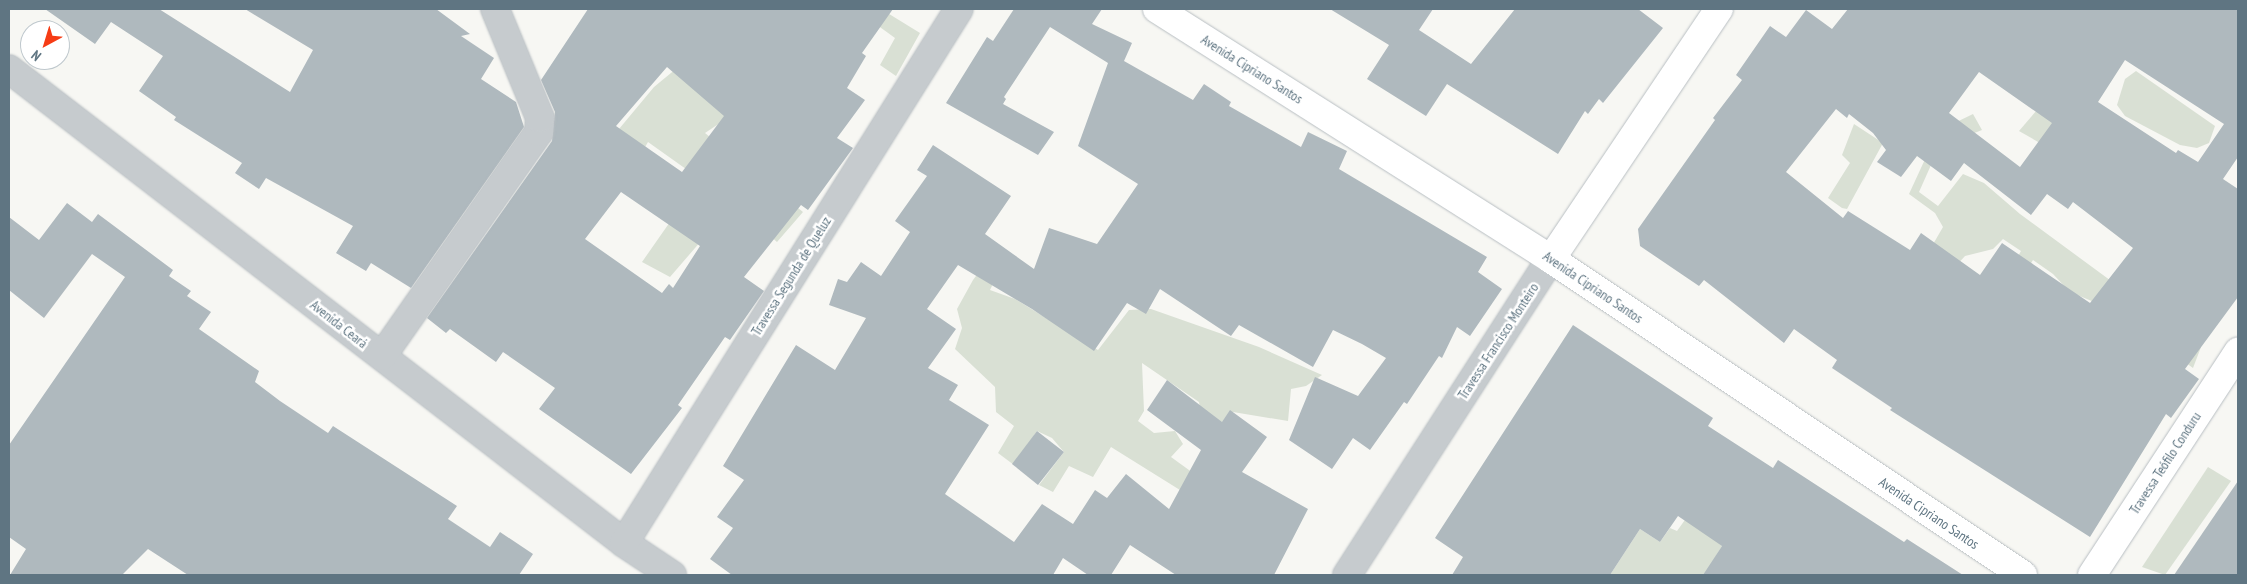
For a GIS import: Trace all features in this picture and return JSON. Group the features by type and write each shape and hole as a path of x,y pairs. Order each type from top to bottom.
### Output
{"street":[{"path":"382,356 539,132 540,118 494,9"},
{"name":"Travessa Segunda de Queluz","path":"624,542 958,9"},
{"name":"Avenida Cipriano Santos","path":"1157,9 1551,259 2023,575"},
{"name":"Travessa Francisco Monteiro","path":"1347,575 1551,259 1719,9"},
{"name":"Avenida Ceará","path":"9,69 624,542 672,575"},
{"name":"Travessa Teófilo Conduru","path":"2092,575 2238,352"}],"shaded area":[{"path":"855,9 881,9 920,33 896,76 880,65 895,38"},
{"path":"677,68 750,103 705,133 803,212 777,242 733,204 670,277 642,262 700,179 648,142 637,161 614,135 654,87"},
{"path":"2136,71 2215,126 2209,143 2197,148 2180,145 2125,116 2117,105 2125,79"},
{"path":"2037,110 2071,131 2066,158 2019,131"},
{"path":"1973,114 1982,130 1939,147 1919,192 1938,206 1963,174 1984,183 2020,214 2201,347 2193,368 2111,309 2070,292 2053,274 2033,260 1974,353 1966,346 2021,251 2003,239 1993,249 1965,256 1932,292 1925,258 1943,227 1935,213 1909,194 1938,131"},
{"path":"1854,124 1883,143 1847,209 1842,208 1828,198 1850,163 1842,155"},
{"path":"1007,255 990,290 1015,299 1098,350 1129,310 1151,309 1259,347 1322,375 1306,386 1291,389 1288,421 1233,412 1220,430 1202,421 1199,402 1142,363 1144,411 1138,421 1154,433 1175,431 1183,444 1171,457 1211,486 1204,505 1111,447 1093,477 1069,466 1053,492 1039,485 1064,452 1052,438 1037,431 1014,465 998,453 1014,426 996,412 995,387 955,349 962,328 957,309 973,280 991,256"},
{"path":"2208,467 2231,481 2165,575 2142,567"},
{"path":"1692,510 1722,546 1706,572 1711,575 1610,575 1640,529 1660,542 1670,528 1677,531"}],"building":[{"path":"45,9 159,9 290,92 313,50 245,9 436,9 470,34 461,36 494,58 481,79 516,102 524,127 411,288 371,263 366,271 336,253 353,226 266,178 259,189 235,173 242,163 174,120 176,117 139,91 163,56 111,22 95,44 70,26 70,20 61,20"},
{"path":"588,9 893,9 862,53 866,56 847,88 865,100 837,138 853,148 808,210 801,205 744,277 764,291 730,340 725,337 678,405 682,408 631,474 539,409 555,388 503,352 496,362 450,329 446,333 427,318 552,141 555,112 541,80","holes":["667,67 724,116 682,172 616,126","621,192 700,246 673,288 669,284 662,293 585,239"]},
{"path":"1014,9 1102,9 1092,24 1132,43 1124,61 1193,100 1204,84 1231,102 1229,106 1301,147 1308,132 1347,151 1339,169 1487,257 1478,272 1502,289 1470,336 1457,327 1442,358 1439,356 1407,404 1404,402 1370,450 1353,438 1332,469 1289,440 1315,377 1358,396 1386,358 1362,344 1333,330 1313,367 1239,325 1231,336 1160,289 1146,314 1127,303 1094,351 1032,309 958,265 927,309 956,329 928,368 958,385 949,400 989,425 945,494 1014,542 1042,504 1073,524 1095,490 1107,498 1126,474 1169,509 1201,450 1147,410 1167,380 1222,422 1230,410 1267,437 1242,472 1308,509 1274,575 1176,575 1130,545 1111,575 1088,575 1063,558 1053,575 732,575 710,559 733,528 717,517 744,480 723,466 796,345 835,370 866,318 829,305 838,279 847,282 861,262 881,276 910,232 895,221 927,176 917,170 933,145 1011,196 985,234 1034,269 1049,228 1097,244 1138,184 1078,146 1108,63 1050,27 1004,97 1006,99 1003,104 1054,132 1038,155 946,103 987,37 993,41"},
{"path":"1330,9 1433,9 1419,30 1471,64 1515,9 1638,9 1663,28 1603,103 1599,99 1588,114 1585,111 1558,154 1447,84 1426,116 1367,79 1389,45"},
{"path":"1848,9 2238,9 2238,157 2223,179 2238,189 2238,297 2185,369 2199,379 2171,418 2166,414 2090,537 1890,410 1892,408 1832,368 1837,360 1794,329 1784,343 1704,280 1699,286 1640,246 1638,229 1715,120 1713,118 1742,80 1736,75 1770,26 1786,37 1806,10 1832,29","holes":["2125,60 2224,124 2198,162 2178,150 2176,153 2098,102","1979,72 2052,123 2020,167 1949,113","1836,109 1847,118 1849,114 1873,133 1886,150 1877,162 1901,177 1917,156 1951,181 1964,163 2031,215 2047,194 2068,209 2073,202 2133,248 2090,303 2002,243 1980,275 1921,233 1910,250 1848,211 1843,218 1786,172"]},
{"path":"67,203 92,222 98,214 173,270 169,276 191,291 187,296 211,312 199,329 259,371 255,382 280,401 328,433 333,426 457,506 448,519 490,547 500,532 533,554 519,575 188,575 148,549 122,575 10,575 26,549 9,537 9,445 125,277 92,254 44,318 9,290 9,217 39,240"},
{"path":"1573,325 1713,418 1708,426 1773,468 1778,460 1904,542 1907,539 1963,575 1703,575 1722,546 1678,516 1660,542 1640,529 1610,575 1452,575 1463,557 1435,538"},
{"path":"1037,431 1064,452 1038,485 1012,464"},
{"path":"2238,481 2238,575 2174,575"}]}
